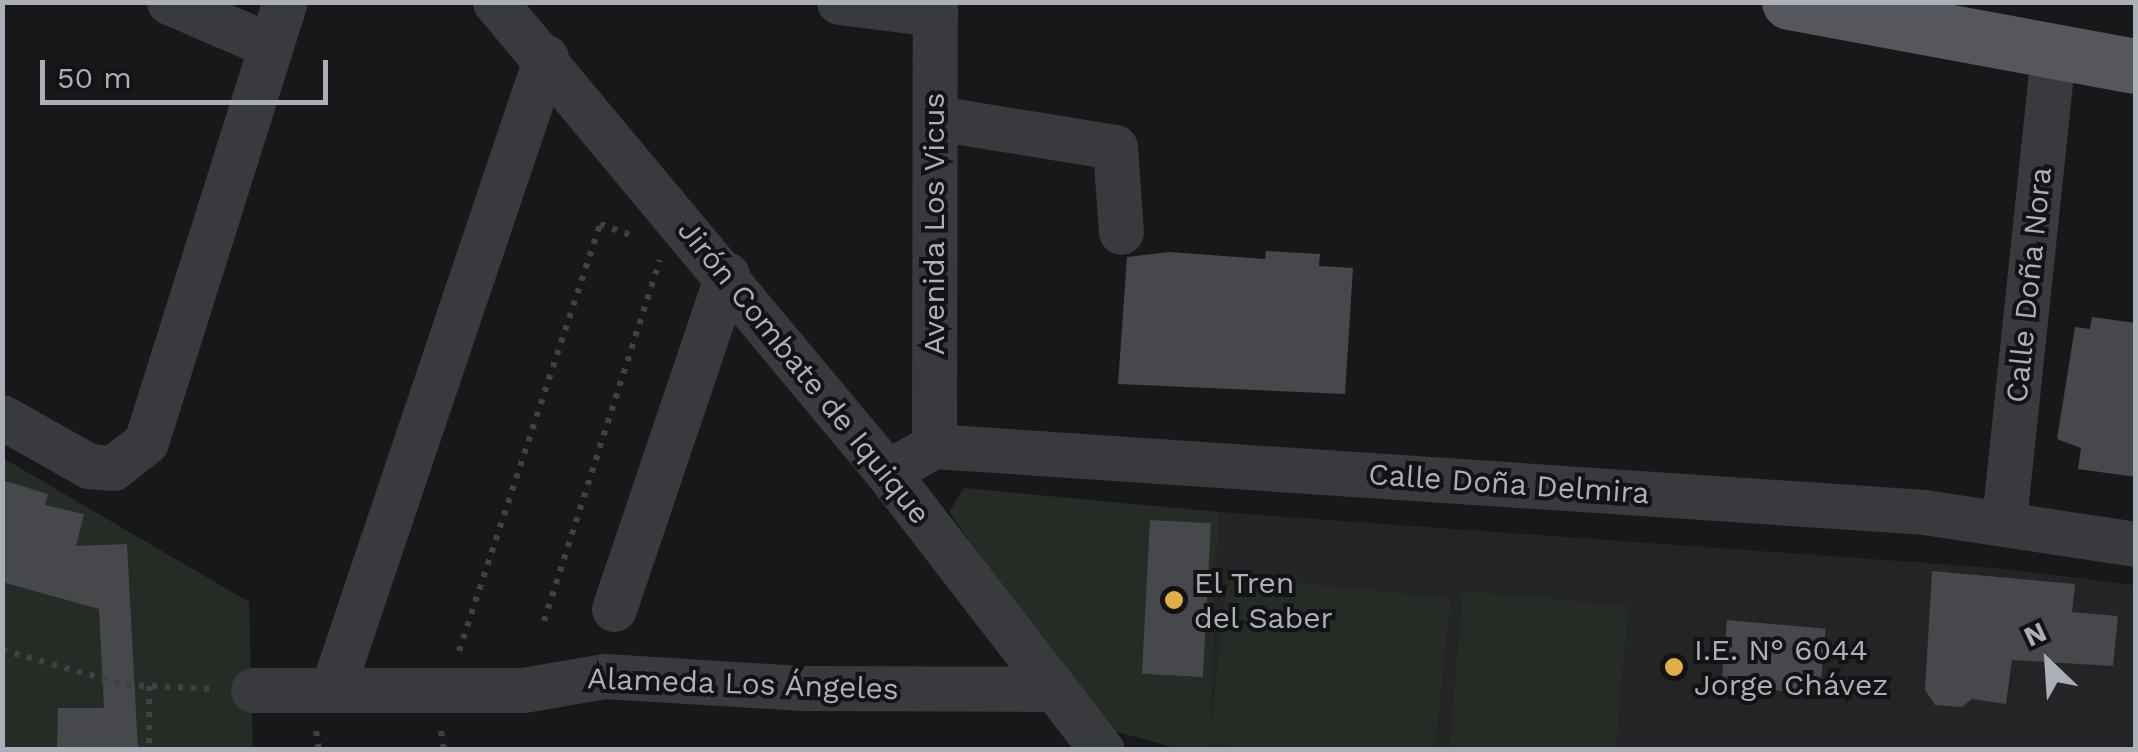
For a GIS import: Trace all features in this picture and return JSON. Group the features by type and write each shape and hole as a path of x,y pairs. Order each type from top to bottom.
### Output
{"main road":[{"path":"1790,2 2136,66"}],"street":[{"path":"169,2 269,45"},
{"path":"2,417 90,466 113,468 146,442 285,2"},
{"name":"Jirón Combate de Iquique","path":"496,2 676,213 887,472 1102,750"},
{"path":"838,2 935,8"},
{"name":"Avenida Los Vicus","path":"934,446 935,8"},
{"name":"Calle Doña Nora","path":"2004,520 2053,51"},
{"path":"332,690 546,57"},
{"path":"936,118 1114,147 1121,232"},
{"path":"614,609 726,275"},
{"path":"887,472 934,446"},
{"name":"Calle Doña Delmira","path":"934,446 2004,520 2136,544"},
{"name":"Alameda Los Ángeles","path":"253,690 524,690 604,676 804,688 1055,689"}],"path":[{"path":"544,621 676,213"},
{"path":"446,690 600,224 638,238"},
{"path":"2,650 148,686 253,690"},
{"path":"148,686 149,750"}],"shaded area":[{"path":"3,458 249,602 253,749 3,750"},
{"path":"964,488 1219,512 1210,749 1180,749 1102,728 949,512"},
{"name":"I.E. N° 6044 Jorge Chávez","path":"1219,512 1995,568 2135,585 2135,749 1210,750"},
{"path":"1227,575 1451,599 1435,750 1266,750 1209,744"},
{"path":"1463,591 1628,605 1616,750 1449,749"}],"building":[{"path":"1266,251 1320,254 1319,266 1353,268 1345,394 1118,384 1127,257 1169,252 1265,259"},
{"path":"2092,317 2136,323 2136,477 2078,469 2081,448 2057,439 2075,327 2090,329"},
{"path":"2,480 48,494 45,505 84,514 76,546 127,544 138,750 57,750 58,708 104,708 99,609 2,582"},
{"path":"1150,520 1211,523 1203,677 1142,674"},
{"path":"1932,571 2075,584 2072,612 2118,616 2113,666 2012,660 2006,704 1972,699 1962,707 1935,705 1925,690"},
{"path":"1727,620 1826,629 1820,694 1721,686"}],"place":[{"name":"El Tren del Saber","path":"1174,600"},
{"name":"I.E. N° 6044 Jorge Chávez","path":"1674,667"}]}
